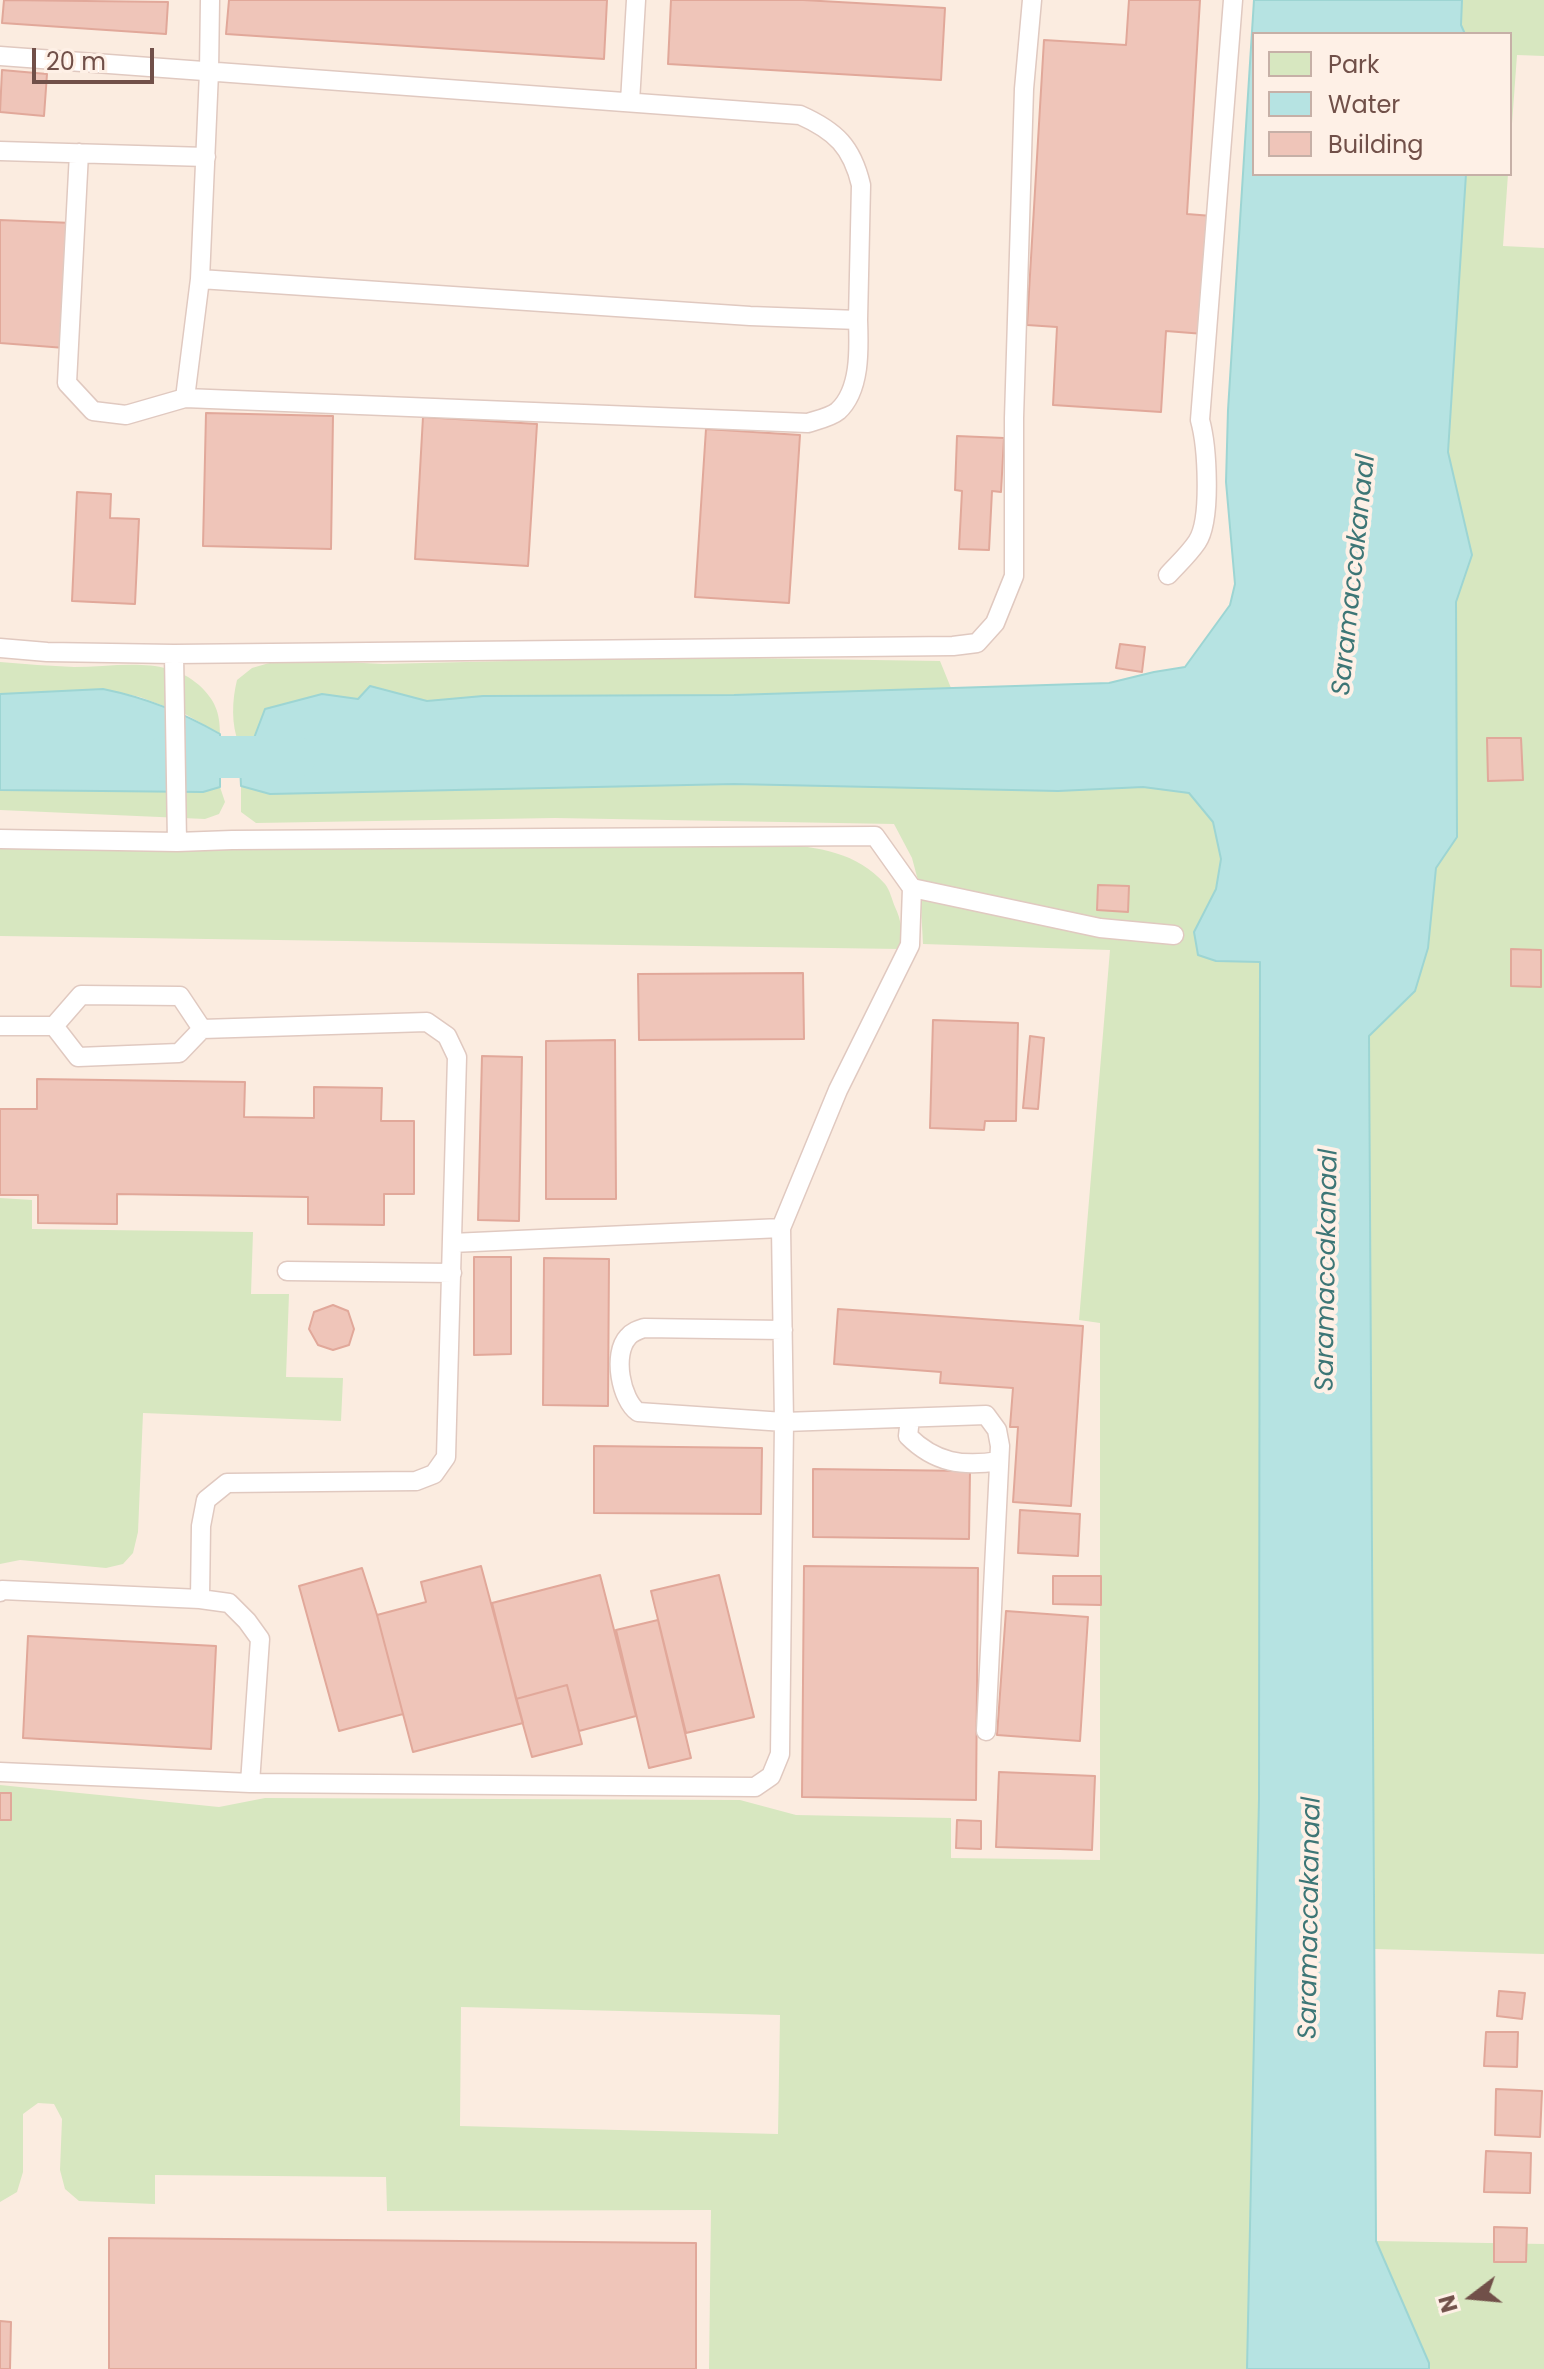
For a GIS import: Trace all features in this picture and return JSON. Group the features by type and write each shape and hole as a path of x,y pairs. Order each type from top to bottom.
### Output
{"lane":[{"path":"185,398 200,279 210,0"},
{"path":"630,102 636,0"},
{"path":"0,648 174,654 953,646 977,643 995,623 1014,576 1014,418 1024,89 1032,0"},
{"path":"1168,575 1198,540 1205,520 1207,460 1200,420 1233,0"},
{"path":"0,56 800,115 820,123 836,136 852,158 861,185 859,354 853,388 837,412 808,423 185,398 126,415 93,411 67,383 79,153"},
{"path":"0,151 206,157"},
{"path":"200,279 750,316 858,320"},
{"path":"174,654 177,834"},
{"path":"0,839 177,834 232,840 875,836 912,888 910,945 838,1090 781,1228 784,1422 780,1754 771,1776 755,1787 250,1783 0,1772"},
{"path":"912,888 1100,928 1174,935"},
{"path":"0,1026 54,1026 81,995 180,996 202,1029"},
{"path":"54,1026 78,1057 179,1053 202,1029 427,1022 447,1036 457,1057 446,1457 434,1474 416,1481 227,1483 206,1500 201,1526 200,1599"},
{"path":"452,1243 781,1228"},
{"path":"287,1271 452,1273"},
{"path":"783,1330 644,1328 630,1334 620,1353 623,1394 638,1412 784,1422 986,1415 997,1430 1000,1446 986,1731"},
{"path":"910,1418 908,1436 923,1450 958,1463 976,1465 999,1461"},
{"path":"0,1592 200,1599 229,1603 260,1639 250,1783"}],"green space":[{"path":"1462,0 1544,0 1544,56 1517,55 1512,124 1512,32 1464,32 1461,25"},
{"path":"1466,176 1508,176 1503,246 1544,248 1544,1954 1375,1949 1369,1036 1415,991 1428,948 1436,868 1457,837 1456,602 1472,555 1448,452"},
{"path":"675,657 940,661 951,688 734,695 483,696 427,701 370,686 358,699 322,694 254,739 239,744 235,729 233,704 237,680 252,668 283,659 383,664"},
{"path":"0,662 74,667 140,665 171,670 186,676 209,696 218,713 220,734 185,714 140,697 103,689 0,694"},
{"path":"734,784 1058,791 1143,787 1189,793 1213,822 1221,859 1216,889 1194,932 1216,961 1260,962 1259,1799 1247,2369 709,2369 711,2210 387,2211 386,2177 155,2175 155,2204 79,2201 65,2189 60,2170 62,2119 54,2104 38,2103 23,2114 23,2172 17,2192 0,2202 0,1785 219,1807 265,1798 740,1800 796,1815 951,1818 951,1858 1100,1860 1100,1323 1079,1320 1110,950 923,944 920,888 912,858 894,824 555,818 256,823 241,812 241,786 270,794","holes":["461,2007 780,2015 778,2134 460,2126"]},
{"path":"220,787 225,802 219,814 205,819 0,810 0,790 203,792"},
{"path":"778,844 836,853 874,873 887,886 899,917 902,933 900,949 0,936 0,847"},
{"path":"0,1198 32,1200 32,1229 253,1232 251,1294 289,1294 286,1377 343,1378 341,1421 143,1413 138,1532 133,1553 123,1564 106,1568 20,1560 0,1564"},
{"path":"1376,2241 1544,2244 1544,2369 1429,2369"}],"water":[{"name":"Saramaccakanaal","path":"1254,0 1462,0 1461,25 1464,32 1252,32 1252,176 1466,176 1448,452 1472,555 1456,602 1457,837 1436,868 1428,948 1415,991 1369,1036 1376,2241 1429,2369 1247,2369 1259,1799 1260,962 1216,961 1198,955 1194,932 1216,889 1221,859 1213,822 1189,793 1143,787 1058,791 734,784 270,794 241,786 239,744 254,738 265,709 322,694 358,699 370,686 427,701 483,696 734,695 1109,683 1185,667 1230,605 1235,584 1226,482 1228,410"},
{"path":"103,689 163,707 220,734 220,787 203,792 0,790 0,694"}],"building":[{"path":"4,0 168,2 166,34 2,23"},
{"path":"229,0 607,0 604,59 226,34"},
{"path":"671,0 803,0 945,8 941,80 668,64"},
{"path":"1129,0 1200,0 1187,214 1212,216 1204,334 1166,331 1161,412 1053,405 1057,327 1027,325 1044,40 1126,45"},
{"path":"2,70 47,74 44,116 0,112"},
{"path":"0,220 72,223 65,348 0,343"},
{"path":"206,413 333,416 331,549 203,546"},
{"path":"423,417 537,424 528,566 415,559"},
{"path":"706,429 800,435 789,603 695,597"},
{"path":"957,436 1004,438 1001,492 992,491 989,550 959,549 962,491 955,490"},
{"path":"77,492 111,494 110,518 139,519 135,604 72,601"},
{"path":"1120,644 1145,647 1142,672 1116,668"},
{"path":"1487,738 1521,738 1523,780 1488,781"},
{"path":"1098,885 1129,886 1128,912 1097,910"},
{"path":"1511,949 1541,950 1541,987 1511,986"},
{"path":"803,973 804,1039 639,1040 638,974"},
{"path":"933,1020 1018,1023 1016,1121 985,1121 984,1130 930,1128"},
{"path":"1030,1036 1044,1038 1038,1109 1023,1108"},
{"path":"615,1040 616,1199 546,1199 546,1041"},
{"path":"482,1056 522,1057 519,1221 478,1220"},
{"path":"37,1079 245,1082 244,1117 314,1118 314,1087 382,1088 381,1121 414,1121 414,1194 384,1194 384,1225 308,1224 308,1197 117,1194 117,1224 38,1223 38,1195 0,1195 0,1109 37,1109"},
{"path":"474,1257 511,1257 511,1354 474,1355"},
{"path":"544,1258 609,1259 608,1406 543,1405"},
{"path":"333,1305 348,1311 354,1329 349,1345 333,1350 318,1345 309,1329 314,1312"},
{"path":"838,1309 1083,1326 1071,1506 1013,1502 1018,1427 1010,1427 1013,1388 940,1383 941,1372 834,1364"},
{"path":"594,1446 762,1448 761,1514 594,1513"},
{"path":"813,1469 970,1471 969,1539 813,1537"},
{"path":"1020,1510 1080,1514 1078,1556 1018,1553"},
{"path":"481,1566 523,1723 413,1752 377,1615 426,1602 421,1582"},
{"path":"804,1566 978,1568 976,1800 802,1797"},
{"path":"362,1568 403,1714 339,1731 299,1586"},
{"path":"600,1575 636,1716 579,1731 567,1685 516,1699 492,1603"},
{"path":"719,1575 754,1717 686,1733 651,1591"},
{"path":"1053,1576 1101,1576 1101,1605 1053,1604"},
{"path":"1006,1611 1088,1617 1080,1741 997,1735"},
{"path":"658,1620 691,1758 649,1768 616,1630"},
{"path":"28,1636 216,1646 211,1749 23,1738"},
{"path":"567,1685 582,1744 532,1757 516,1699"},
{"path":"999,1772 1095,1776 1092,1850 996,1847"},
{"path":"0,1793 11,1793 11,1820 0,1820"},
{"path":"957,1820 981,1821 981,1849 956,1848"},
{"path":"1499,1991 1525,1993 1522,2019 1497,2016"},
{"path":"1486,2032 1518,2032 1517,2067 1484,2066"},
{"path":"1496,2089 1542,2091 1540,2137 1495,2135"},
{"path":"1486,2151 1531,2153 1530,2193 1484,2192"},
{"path":"1494,2227 1527,2228 1526,2262 1494,2262"},
{"path":"109,2238 696,2243 696,2369 109,2369"},
{"path":"0,2321 11,2322 10,2369 0,2369"}],"waterway":[{"path":"165,757 295,757"}]}
